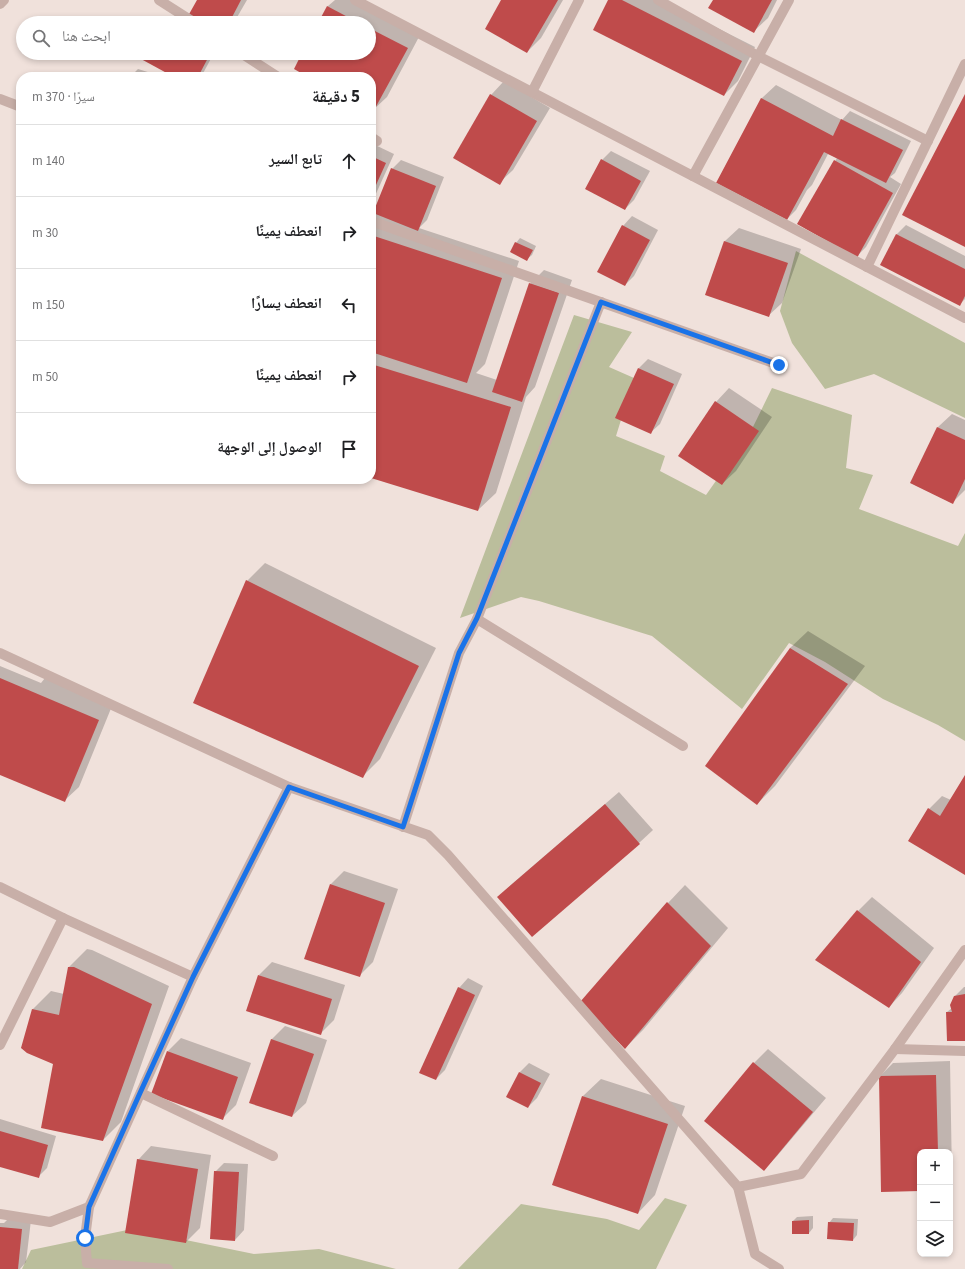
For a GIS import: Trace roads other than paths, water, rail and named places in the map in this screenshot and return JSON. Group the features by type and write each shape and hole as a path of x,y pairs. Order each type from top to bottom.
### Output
{"street":[{"path":"0,4 4,0"},
{"path":"159,0 184,16"},
{"path":"355,0 965,318"},
{"path":"532,92 579,0"},
{"path":"658,0 758,56 928,141"},
{"path":"693,176 789,0"},
{"path":"252,60 270,72"},
{"path":"866,267 965,64"},
{"path":"0,99 16,105"},
{"path":"376,223 779,365"},
{"path":"403,827 459,653 477,618 601,302"},
{"path":"477,618 682,746"},
{"path":"0,653 289,787 428,835 448,855 738,1187 756,1254 779,1269"},
{"path":"168,1269 87,1262 85,1238 89,1207 193,977 289,787"},
{"path":"0,887 63,918 193,977"},
{"path":"0,1045 63,918"},
{"path":"738,1187 802,1174 895,1049 965,950"},
{"path":"895,1049 965,1051"},
{"path":"140,1093 273,1156"},
{"path":"0,1214 50,1222 89,1207"}]}
